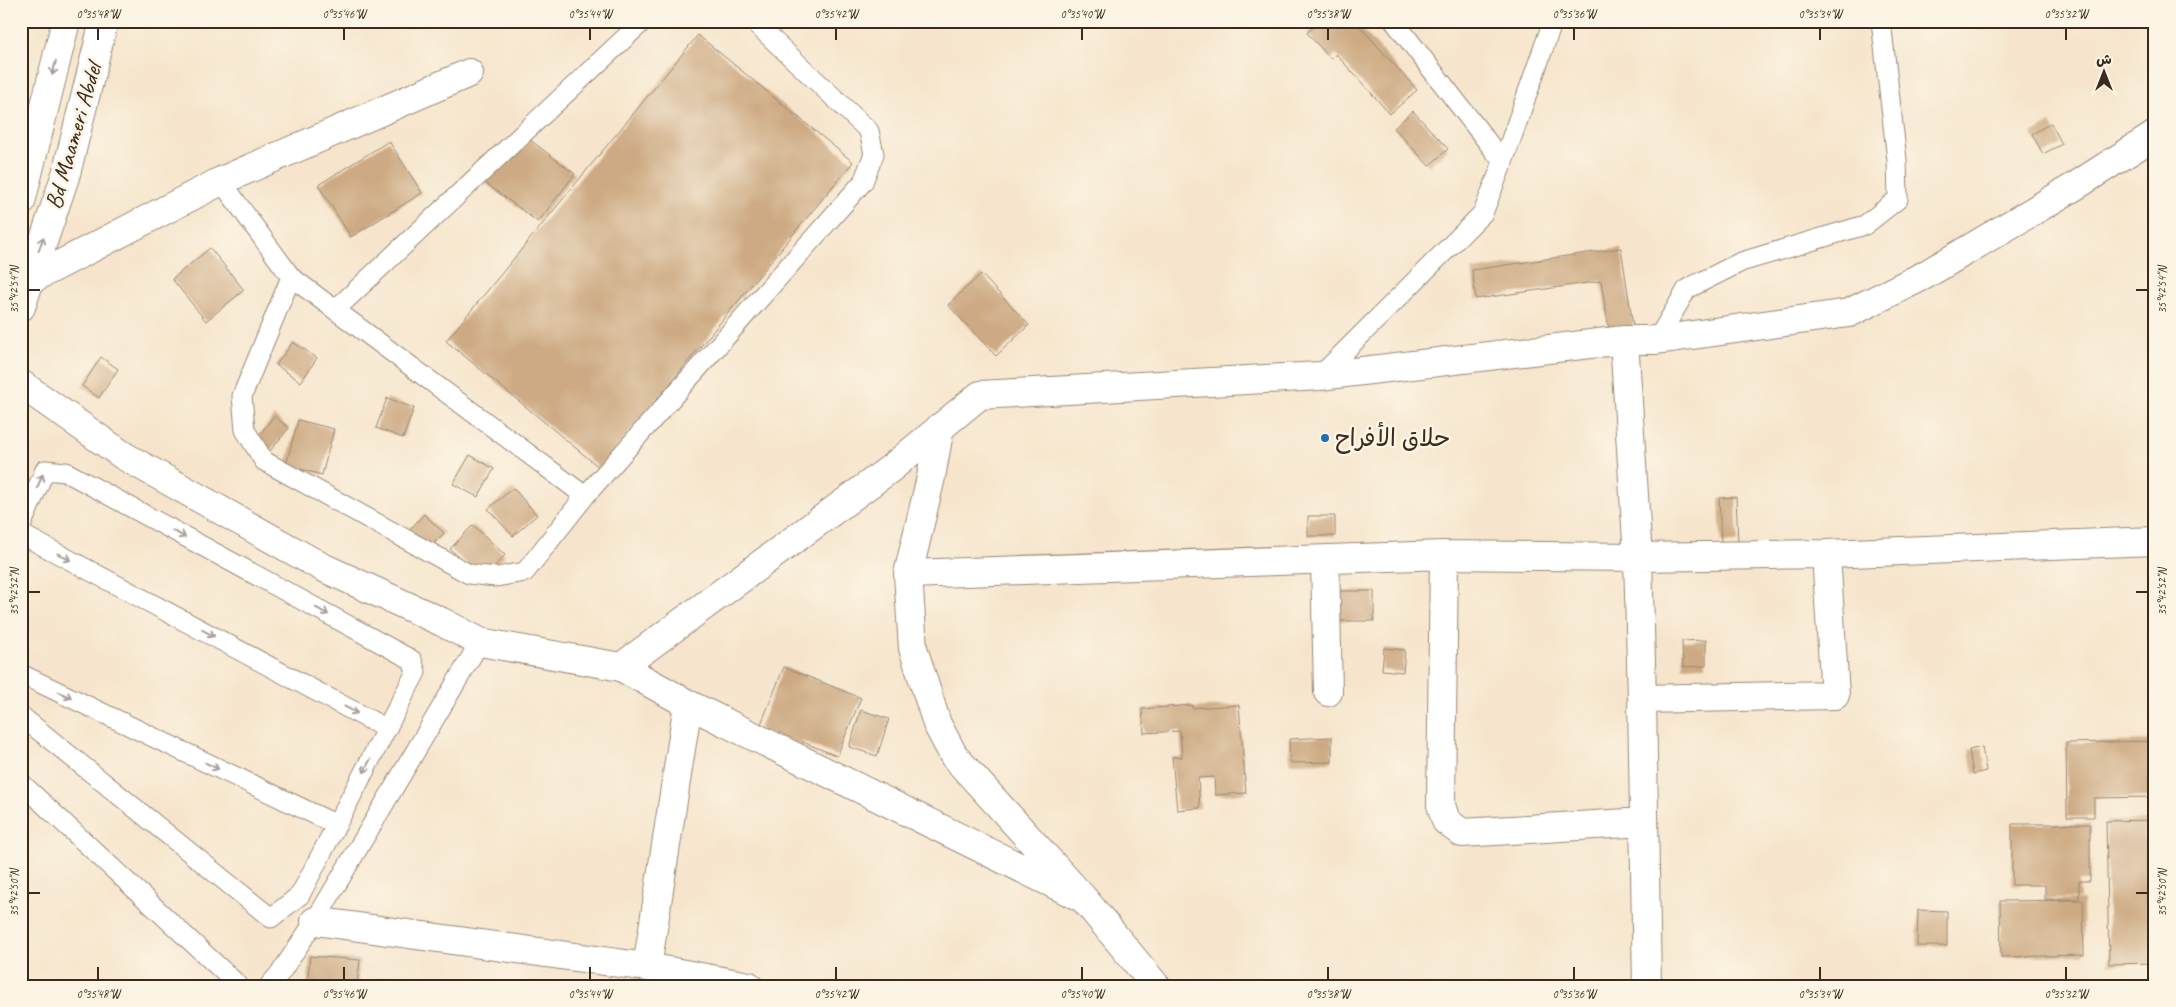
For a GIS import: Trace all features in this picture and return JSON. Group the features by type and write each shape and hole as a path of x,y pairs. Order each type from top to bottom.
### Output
{"street":[{"name":"Bd Maameri Abdel","path":"21,202 66,21"},
{"name":"Bd Maameri Abdel","path":"21,307 28,281 66,174 104,21"},
{"path":"28,281 221,181 469,73"},
{"path":"621,667 890,468 980,395 1320,376 1624,340 1657,340 1849,313 1925,275 2077,184 2155,134"},
{"path":"1624,340 1638,557 1647,986"},
{"path":"21,384 124,456 322,567 442,622 480,642 621,667 688,704 1084,899"},
{"path":"940,427 931,477 908,574 913,648 937,724 954,756 1084,899 1156,986"},
{"path":"908,574 1444,555 1638,557 1826,554 2155,541"},
{"path":"1642,699 1835,696 1826,554"},
{"path":"1444,555 1441,805 1446,821 1462,833 1644,822"},
{"path":"1325,560 1328,692"},
{"path":"647,967 688,704"},
{"path":"315,921 647,967 749,986"}],"lane":[{"path":"335,310 643,21"},
{"path":"290,277 242,396 245,430 264,462 469,574 496,576 525,572 585,496 863,182 874,154 869,131 753,21"},
{"path":"1394,21 1503,162"},
{"path":"1320,376 1483,213 1553,21"},
{"path":"1657,340 1687,289 1741,262 1865,225 1898,199 1897,160 1881,21"},
{"path":"221,181 290,277 585,496"},
{"path":"21,526 45,470 66,472 412,660 416,672 300,895 271,918 21,716"},
{"path":"21,534 387,729"},
{"path":"269,986 281,972 315,921 480,642"},
{"path":"21,674 337,825"},
{"path":"21,783 238,986"}],"building":[{"path":"1320,21 1355,21 1417,90 1390,114 1336,54 1331,59 1307,33"},
{"path":"698,35 853,162 600,468 446,341"},
{"path":"1413,111 1448,149 1429,166 1394,128"},
{"path":"2051,123 2062,144 2043,154 2032,134"},
{"path":"517,130 575,174 538,222 480,179"},
{"path":"389,141 422,193 351,237 318,185"},
{"path":"210,248 244,290 206,321 172,279"},
{"path":"1621,248 1633,326 1609,330 1601,281 1476,299 1472,270"},
{"path":"981,274 1029,325 996,356 948,305"},
{"path":"293,342 317,358 301,382 276,365"},
{"path":"101,357 118,369 99,398 82,386"},
{"path":"387,398 414,408 403,438 376,428"},
{"path":"274,416 289,428 270,451 256,439"},
{"path":"298,420 334,429 322,475 286,465"},
{"path":"470,455 494,469 478,497 453,484"},
{"path":"513,488 537,515 513,536 488,509"},
{"path":"1736,497 1738,542 1721,543 1719,498"},
{"path":"424,514 444,533 424,553 405,535"},
{"path":"1308,516 1335,516 1335,536 1308,536"},
{"path":"473,525 505,555 483,579 450,549"},
{"path":"1334,591 1374,591 1374,621 1334,621"},
{"path":"1706,640 1706,666 1683,667 1682,641"},
{"path":"1384,648 1405,650 1403,672 1382,670"},
{"path":"784,667 861,698 837,756 803,742 801,746 759,729"},
{"path":"1192,705 1192,708 1239,705 1246,793 1215,795 1214,777 1198,778 1200,808 1177,810 1172,757 1182,757 1180,731 1144,733 1142,709"},
{"path":"861,710 889,719 877,756 849,747"},
{"path":"1332,737 1332,762 1290,763 1289,739"},
{"path":"2155,741 2155,797 2094,798 2094,817 2067,817 2066,743"},
{"path":"1982,747 1986,771 1973,774 1969,750"},
{"path":"2155,820 2155,963 2109,964 2106,821"},
{"path":"2012,824 2090,824 2090,881 2079,881 2079,899 2045,899 2045,885 2012,885"},
{"path":"2083,900 2084,955 2001,957 2000,901"},
{"path":"1918,910 1947,911 1947,946 1917,946"},
{"path":"310,956 360,960 357,986 307,986"}],"place":[{"name":"حلاق الأفراح","path":"1325,438"}]}
